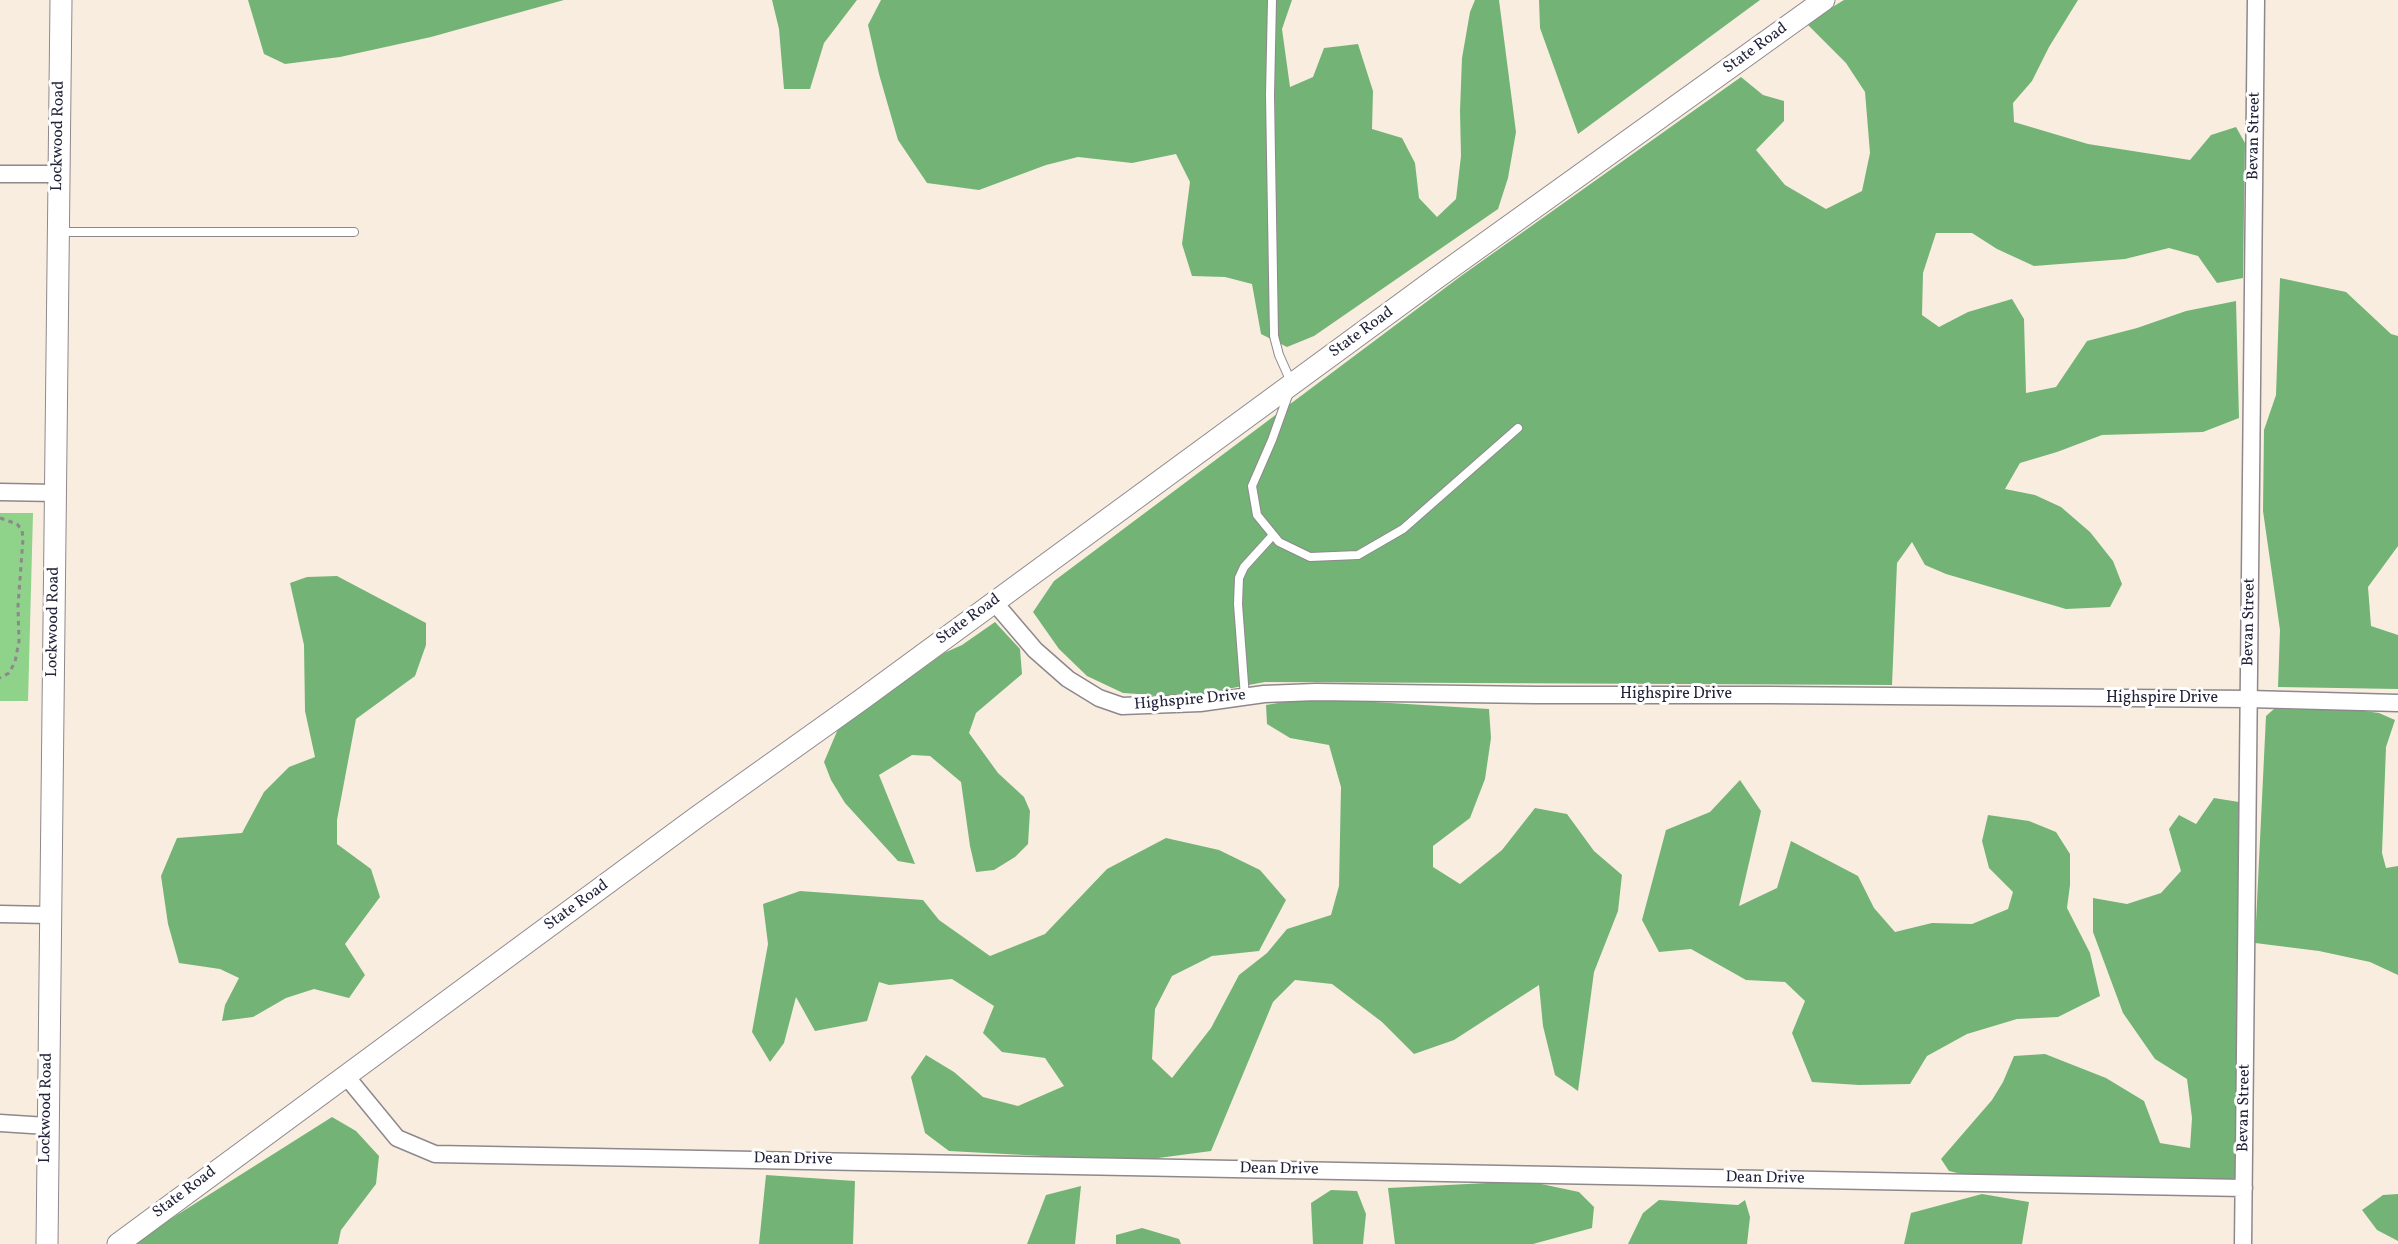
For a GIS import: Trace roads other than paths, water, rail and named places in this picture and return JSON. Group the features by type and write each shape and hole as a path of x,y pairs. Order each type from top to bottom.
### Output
{"street":[{"name":"Lockwood Road","path":"47,1244 61,0"},
{"name":"State Road","path":"118,1244 1292,384 1824,0"},
{"name":"Bevan Street","path":"2243,1244 2256,0"},
{"path":"0,174 59,174"},
{"path":"0,492 56,493"},
{"name":"Highspire Drive","path":"994,602 1035,650 1068,680 1110,703 1122,706 1200,703 1316,692 2249,699 2398,703"},
{"path":"0,914 50,915"},
{"name":"Dean Drive","path":"346,1076 397,1138 435,1154 2244,1188"},
{"path":"0,1123 47,1125"}],"lane":[{"path":"1272,0 1270,95 1274,336 1279,355 1292,384 1272,440 1252,486 1257,514 1279,542 1310,557 1358,555 1403,529 1518,428"},
{"path":"58,232 354,232"},
{"path":"1245,697 1238,604 1239,578 1244,567 1273,535"}]}
